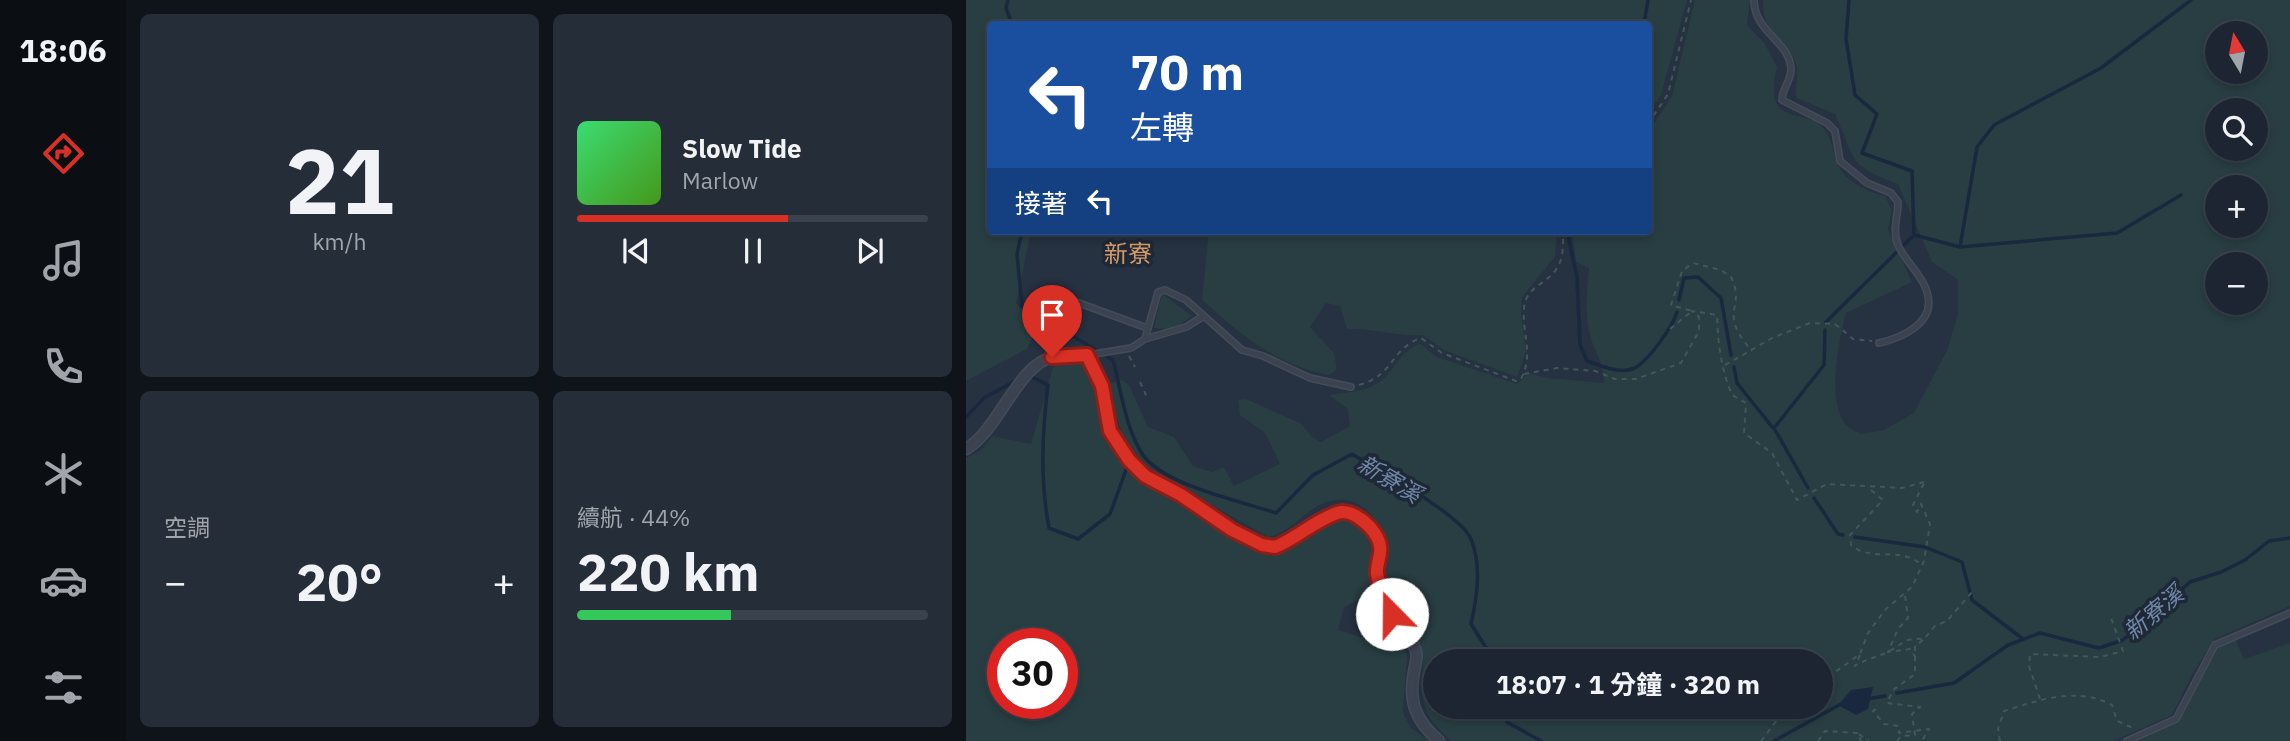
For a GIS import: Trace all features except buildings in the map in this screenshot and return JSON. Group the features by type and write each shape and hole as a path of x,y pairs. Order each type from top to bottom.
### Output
{"street":[{"path":"966,449 991,425 1037,364 1052,357 1092,355 1102,386 1110,431 1129,460 1153,481 1262,545 1275,547 1292,540 1321,519 1341,511 1353,512 1378,536 1381,548 1377,573 1380,586 1392,614 1417,651 1411,687 1412,704 1425,727 1440,741"}],"lane":[{"path":"1754,0 1760,26 1788,56 1790,78 1782,90 1782,100 1791,107 1827,122 1835,131 1840,161 1867,183 1891,193 1898,202 1894,228 1898,243 1928,294 1928,306 1921,324 1893,339 1879,343"},
{"path":"1145,339 1158,292 1165,290 1186,300 1242,350 1263,356 1310,378 1351,387"},
{"path":"1059,299 1079,303 1147,328"},
{"path":"1092,355 1131,348 1145,339 1186,327 1204,316"},
{"path":"2127,741 2176,719 2215,645 2290,613"}],"path":[{"path":"1652,118 1668,94 1691,0"},
{"path":"1524,374 1530,352 1524,309 1528,296 1536,285 1552,276 1559,266 1563,235"},
{"path":"1752,351 1734,326 1731,314 1737,290 1731,277 1707,266 1687,265 1671,305 1717,316 1718,351 1732,395 1746,403 1744,433 1772,453 1797,500 1827,484 1869,489 1902,488 1924,482 1913,505 1917,512 1921,504 1930,524 1923,565 1905,595 1885,610 1868,633 1856,666 1870,657 1910,649 1916,659"},
{"path":"1351,387 1376,380 1386,372 1406,344 1420,338 1442,353 1516,381 1524,374 1557,368 1595,371 1615,379 1636,379 1681,363 1699,331 1699,317 1692,311"},
{"path":"1670,329 1692,311"},
{"path":"1724,365 1772,338 1810,323 1835,324 1853,339 1879,343"},
{"path":"1140,382 1146,395"},
{"path":"1869,489 1883,500 1850,535 1851,545 1858,551 1872,554 1894,552 1915,559 1923,565"},
{"path":"1897,741 1901,736 1915,735 1912,714 1920,707 1887,703 1893,690 1914,674 1915,646 1935,626 1947,621 1970,593"},
{"path":"1888,652 1898,629 1908,618 1905,595"},
{"path":"2042,699 2029,666 2030,654 2100,657 2123,650 2111,618"},
{"path":"1888,652 1904,639 1924,639"},
{"path":"1833,674 1860,654"},
{"path":"2000,741 1998,729 2004,711 2042,699 2077,694 2112,705 2118,721 2148,733"},
{"path":"1876,709 1873,711 1884,724 1899,726 1899,733 1929,729 1922,741"},
{"path":"1761,741 1778,719"},
{"path":"1818,741 1825,731 1858,733 1867,740"},
{"path":"1858,733 1861,741"}],"green space":[{"path":"966,0 1687,0 1661,95 1652,108 1652,21 987,21 987,235 1030,235 1016,304 1039,326 1027,349 966,381"},
{"path":"1695,0 1750,0 1747,25 1765,44 1777,67 1774,89 1778,105 1785,112 1812,120 1822,127 1829,137 1837,163 1844,174 1860,187 1885,196 1892,210 1888,229 1912,282 1846,313 1835,383 1839,411 1845,424 1861,434 1884,430 1914,413 1948,348 1958,313 1958,280 1932,262 1898,184 1870,172 1855,160 1835,114 1796,98 1796,64 1769,26 1763,0 2290,0 2290,606 2215,639 2194,671 2172,715 2113,741 1451,741 1432,719 1833,719 1833,649 1423,649 1423,663 1422,650 1414,632 1389,588 1386,574 1389,554 1385,537 1376,521 1363,507 1346,500 1327,502 1287,529 1268,537 1155,473 1134,452 1121,432 1108,384 1122,380 1129,385 1148,427 1174,437 1193,466 1212,472 1224,467 1234,486 1280,464 1265,433 1240,415 1238,400 1246,399 1302,424 1311,436 1321,442 1350,426 1348,409 1329,395 1373,386 1385,377 1404,354 1420,344 1437,357 1517,384 1529,373 1547,378 1604,383 1602,368 1588,327 1586,302 1589,268 1576,262 1573,235 1652,235 1652,126 1672,96"},
{"path":"1209,235 1557,235 1555,257 1522,297 1521,313 1526,352 1517,377 1444,350 1423,335 1347,329 1340,306 1326,303 1310,327 1334,353 1337,369 1330,375 1312,371 1277,357 1261,347 1202,299"},
{"path":"1162,294 1192,316 1173,329 1154,328"},
{"path":"1072,360 1087,362 1108,440 1138,478 1174,498 1229,537 1270,556 1283,553 1338,520 1350,521 1360,527 1371,547 1373,571 1366,592 1354,603 1344,607 1338,630 1360,637 1383,632 1402,643 1407,656 1403,713 1411,728 1429,741 966,741 966,458 982,450 992,436 1031,444 1053,367"},
{"path":"2235,639 2244,659 2290,643 2290,741 2138,741 2178,722 2218,648"}],"water":[{"path":"1873,687 1868,709 1856,715 1838,705 1851,690"}],"waterway":[{"name":"新寮溪","path":"1008,0 1006,8 1011,21"},
{"path":"1644,21 1648,0"},
{"path":"1849,0 1846,39 1855,95 1877,114 1862,153 1912,171 1914,235"},
{"path":"1960,247 1977,147 1994,125 2101,68 2191,0"},
{"path":"1826,322 1914,235 1960,247 2117,233 2181,195"},
{"name":"新寮溪","path":"1021,235 1017,254 1022,306 1113,360 1131,430 1141,452 1151,464 1183,483 1276,513 1313,475 1352,454 1435,505 1464,529 1471,539 1477,571 1477,592 1471,624 1487,649"},
{"path":"1568,235 1577,277 1580,345 1587,361 1621,370 1638,366 1658,344 1677,312"},
{"path":"1679,300 1684,278 1698,277 1721,298 1731,355"},
{"path":"1808,488 1774,428 1824,365 1825,330"},
{"path":"1734,367 1737,383 1773,428"},
{"path":"1030,376 1048,385 1043,456 1049,528 1078,539 1110,514 1126,470"},
{"path":"966,417 984,398 1017,380"},
{"path":"1814,498 1838,534 1843,535"},
{"path":"1855,537 1925,547 1962,562 1972,600 2023,639"},
{"name":"新寮溪","path":"1897,693 1954,683 2008,645 2040,633 2099,648 2123,640 2190,582 2221,572 2245,560 2269,541 2290,538"},
{"name":"新寮溪","path":"1867,699 1885,696"},
{"name":"新寮溪","path":"1774,741 1839,705"},
{"name":"新寮溪","path":"1506,719 1507,722 1541,741"}],"district":[{"name":"新寮","path":"1128,253"}],"route":[{"path":"1052,357 1087,355 1102,386 1110,431 1129,460 1145,476 1181,495 1242,536 1262,545 1275,547 1292,540 1321,519 1341,511 1353,512 1378,536 1381,548 1377,573 1392,614"}]}
